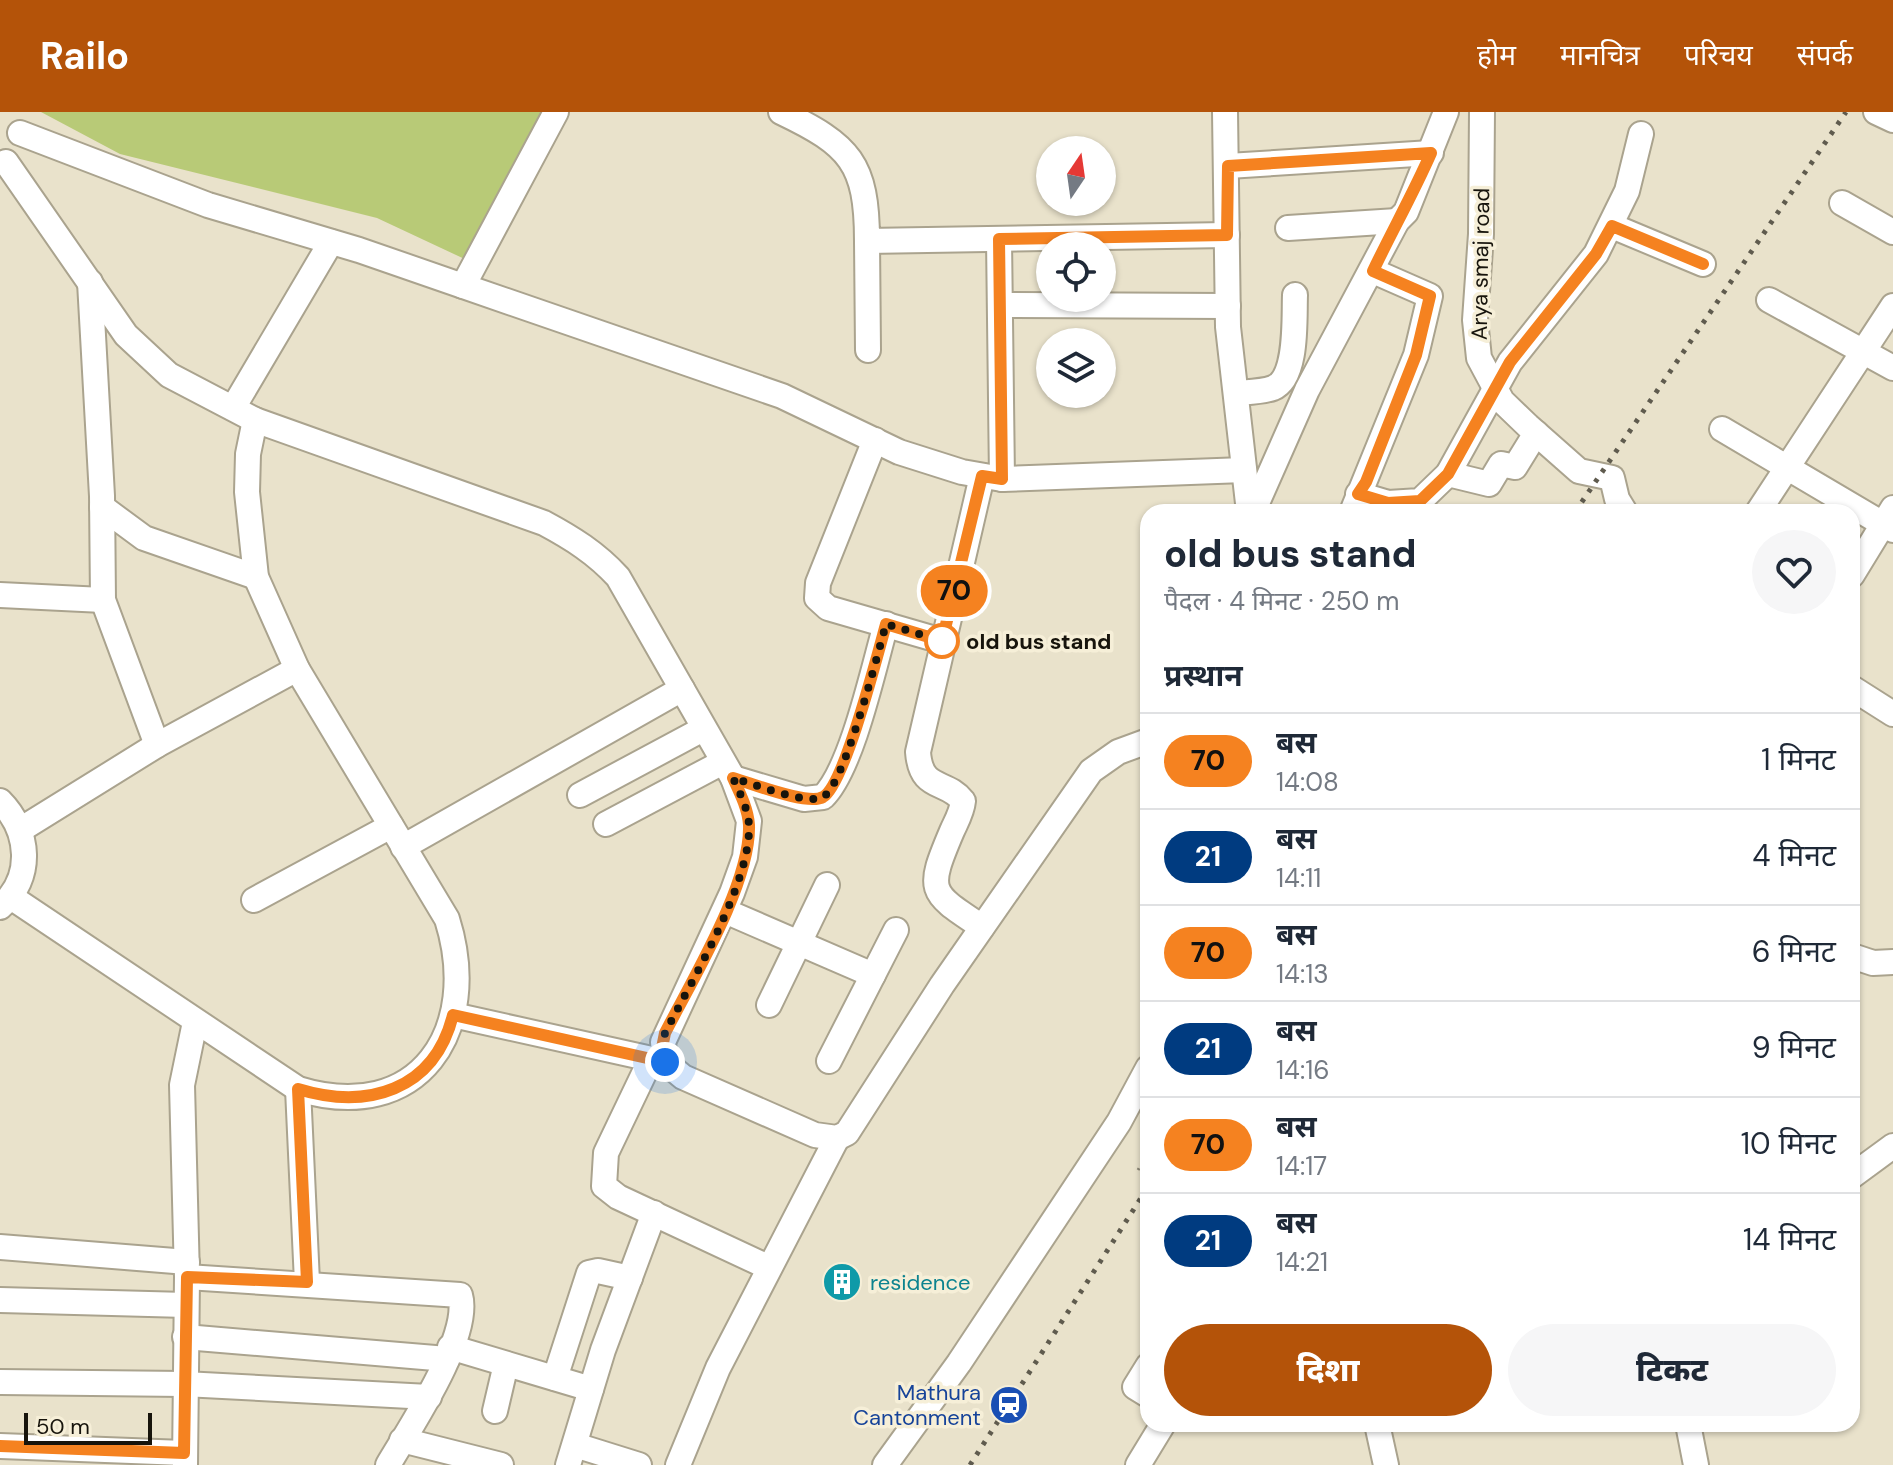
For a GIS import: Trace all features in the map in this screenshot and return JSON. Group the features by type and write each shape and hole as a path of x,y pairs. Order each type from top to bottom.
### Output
{"street":[{"path":"463,286 556,112"},
{"path":"781,112 812,127 854,162 862,181 867,241 868,350"},
{"path":"1225,112 1228,306 1250,504"},
{"path":"1255,504 1307,390 1397,221 1406,212 1446,112"},
{"name":"Arya smaj road","path":"1482,112 1481,234 1475,320 1479,358 1494,389 1536,433 1579,471 1612,478 1620,504"},
{"path":"1876,112 1893,120"},
{"path":"768,1267 618,1197 604,1186 602,1176 606,1153 658,1060 665,1033 725,911 749,838 749,821 728,770 618,577 602,559 544,523 255,420 150,361 126,335 3,164 20,123 208,205 331,242 782,396 938,466 992,478 1244,470"},
{"path":"1373,271 1430,296 1416,355 1355,503 1420,501 1448,474 1510,362 1596,254 1627,191 1641,134"},
{"path":"1228,166 1431,153"},
{"path":"1842,203 1893,232"},
{"path":"1288,228 1397,221"},
{"path":"1612,226 1703,264"},
{"path":"867,241 1227,235"},
{"path":"982,927 944,902 937,893 935,880 963,806 959,796 925,778 919,765 919,735 942,641 992,478 1000,305 999,239"},
{"path":"233,408 331,242"},
{"path":"90,282 102,507 103,600 157,745"},
{"path":"1236,393 1274,387 1284,380 1291,357 1295,295"},
{"path":"1769,300 1893,368"},
{"path":"1000,305 1228,306"},
{"path":"1763,504 1893,306"},
{"path":"0,801 20,830 25,865 5,902 298,1089 329,1099 363,1097 399,1087 437,1056 458,998 455,945 447,919 297,669 256,577 247,492 248,454 255,420"},
{"path":"1722,429 1785,467 1857,504"},
{"path":"1448,474 1489,484 1501,464 1515,467 1536,433"},
{"path":"875,440 816,592 820,602 828,608 942,641"},
{"path":"1860,506 1890,521 1860,564"},
{"path":"102,507 144,538 256,577"},
{"path":"0,595 103,600"},
{"path":"606,824 728,770 804,799 823,797 831,790 856,729 886,624"},
{"path":"20,830 157,745 297,669"},
{"path":"254,900 397,836 682,689"},
{"path":"1860,692 1891,709"},
{"path":"580,795 703,729"},
{"path":"678,1465 718,1368 837,1138 853,1128 982,927 1091,771 1118,752 1140,744"},
{"path":"769,1005 827,885"},
{"path":"725,911 873,975"},
{"path":"829,1061 896,930"},
{"path":"1860,959 1873,963 1893,962"},
{"path":"453,1015 658,1060 690,1081 815,1135 837,1138"},
{"path":"0,1446 184,1459 187,1270 182,1085 195,1022"},
{"path":"885,1465 959,1363 1102,1148 1140,1082"},
{"path":"298,1089 307,1282"},
{"path":"1860,1170 1893,1146"},
{"path":"639,1465 572,1455 591,1389 654,1213"},
{"path":"0,1247 187,1270 455,1293 462,1304 449,1353 429,1397 388,1465"},
{"path":"555,1378 589,1273 598,1271 630,1278"},
{"path":"0,1300 186,1305"},
{"path":"185,1337 449,1353 506,1364 591,1389"},
{"path":"495,1411 506,1364"},
{"path":"0,1382 184,1384 429,1397"},
{"path":"1138,1465 1158,1432"},
{"path":"1379,1432 1386,1465"},
{"path":"1690,1432 1696,1465"},
{"path":"402,1440 501,1465"}],"green space":[{"path":"41,112 544,112 471,262 377,218 120,154"}],"railway":[{"path":"1580,504 1846,112"},
{"path":"970,1465 1140,1199"}],"bus line":[{"name":"70","path":"0,1446 184,1453 187,1277 307,1282 298,1089 329,1099 363,1097 399,1087 437,1056 448,1036 453,1015 665,1062 662,1048 665,1033 725,911 745,857 749,821 733,778 804,799 823,797 831,790 856,729 886,624 942,641 982,476 1002,479 999,239 1227,235 1228,166 1431,153 1406,212 1397,221 1373,271 1430,296 1416,355 1366,482 1358,494 1388,503 1420,501 1448,474 1510,362 1596,254 1612,226 1703,264"}],"place":[{"name":"old bus stand","path":"942,641"},
{"name":"residence","path":"842,1282"},
{"name":"Mathura Cantonment","path":"1009,1405"}],"route":[{"path":"665,1062 662,1048 665,1033 725,911 745,857 749,821 733,778 804,799 823,797 831,790 856,729 886,624 942,641"}]}
